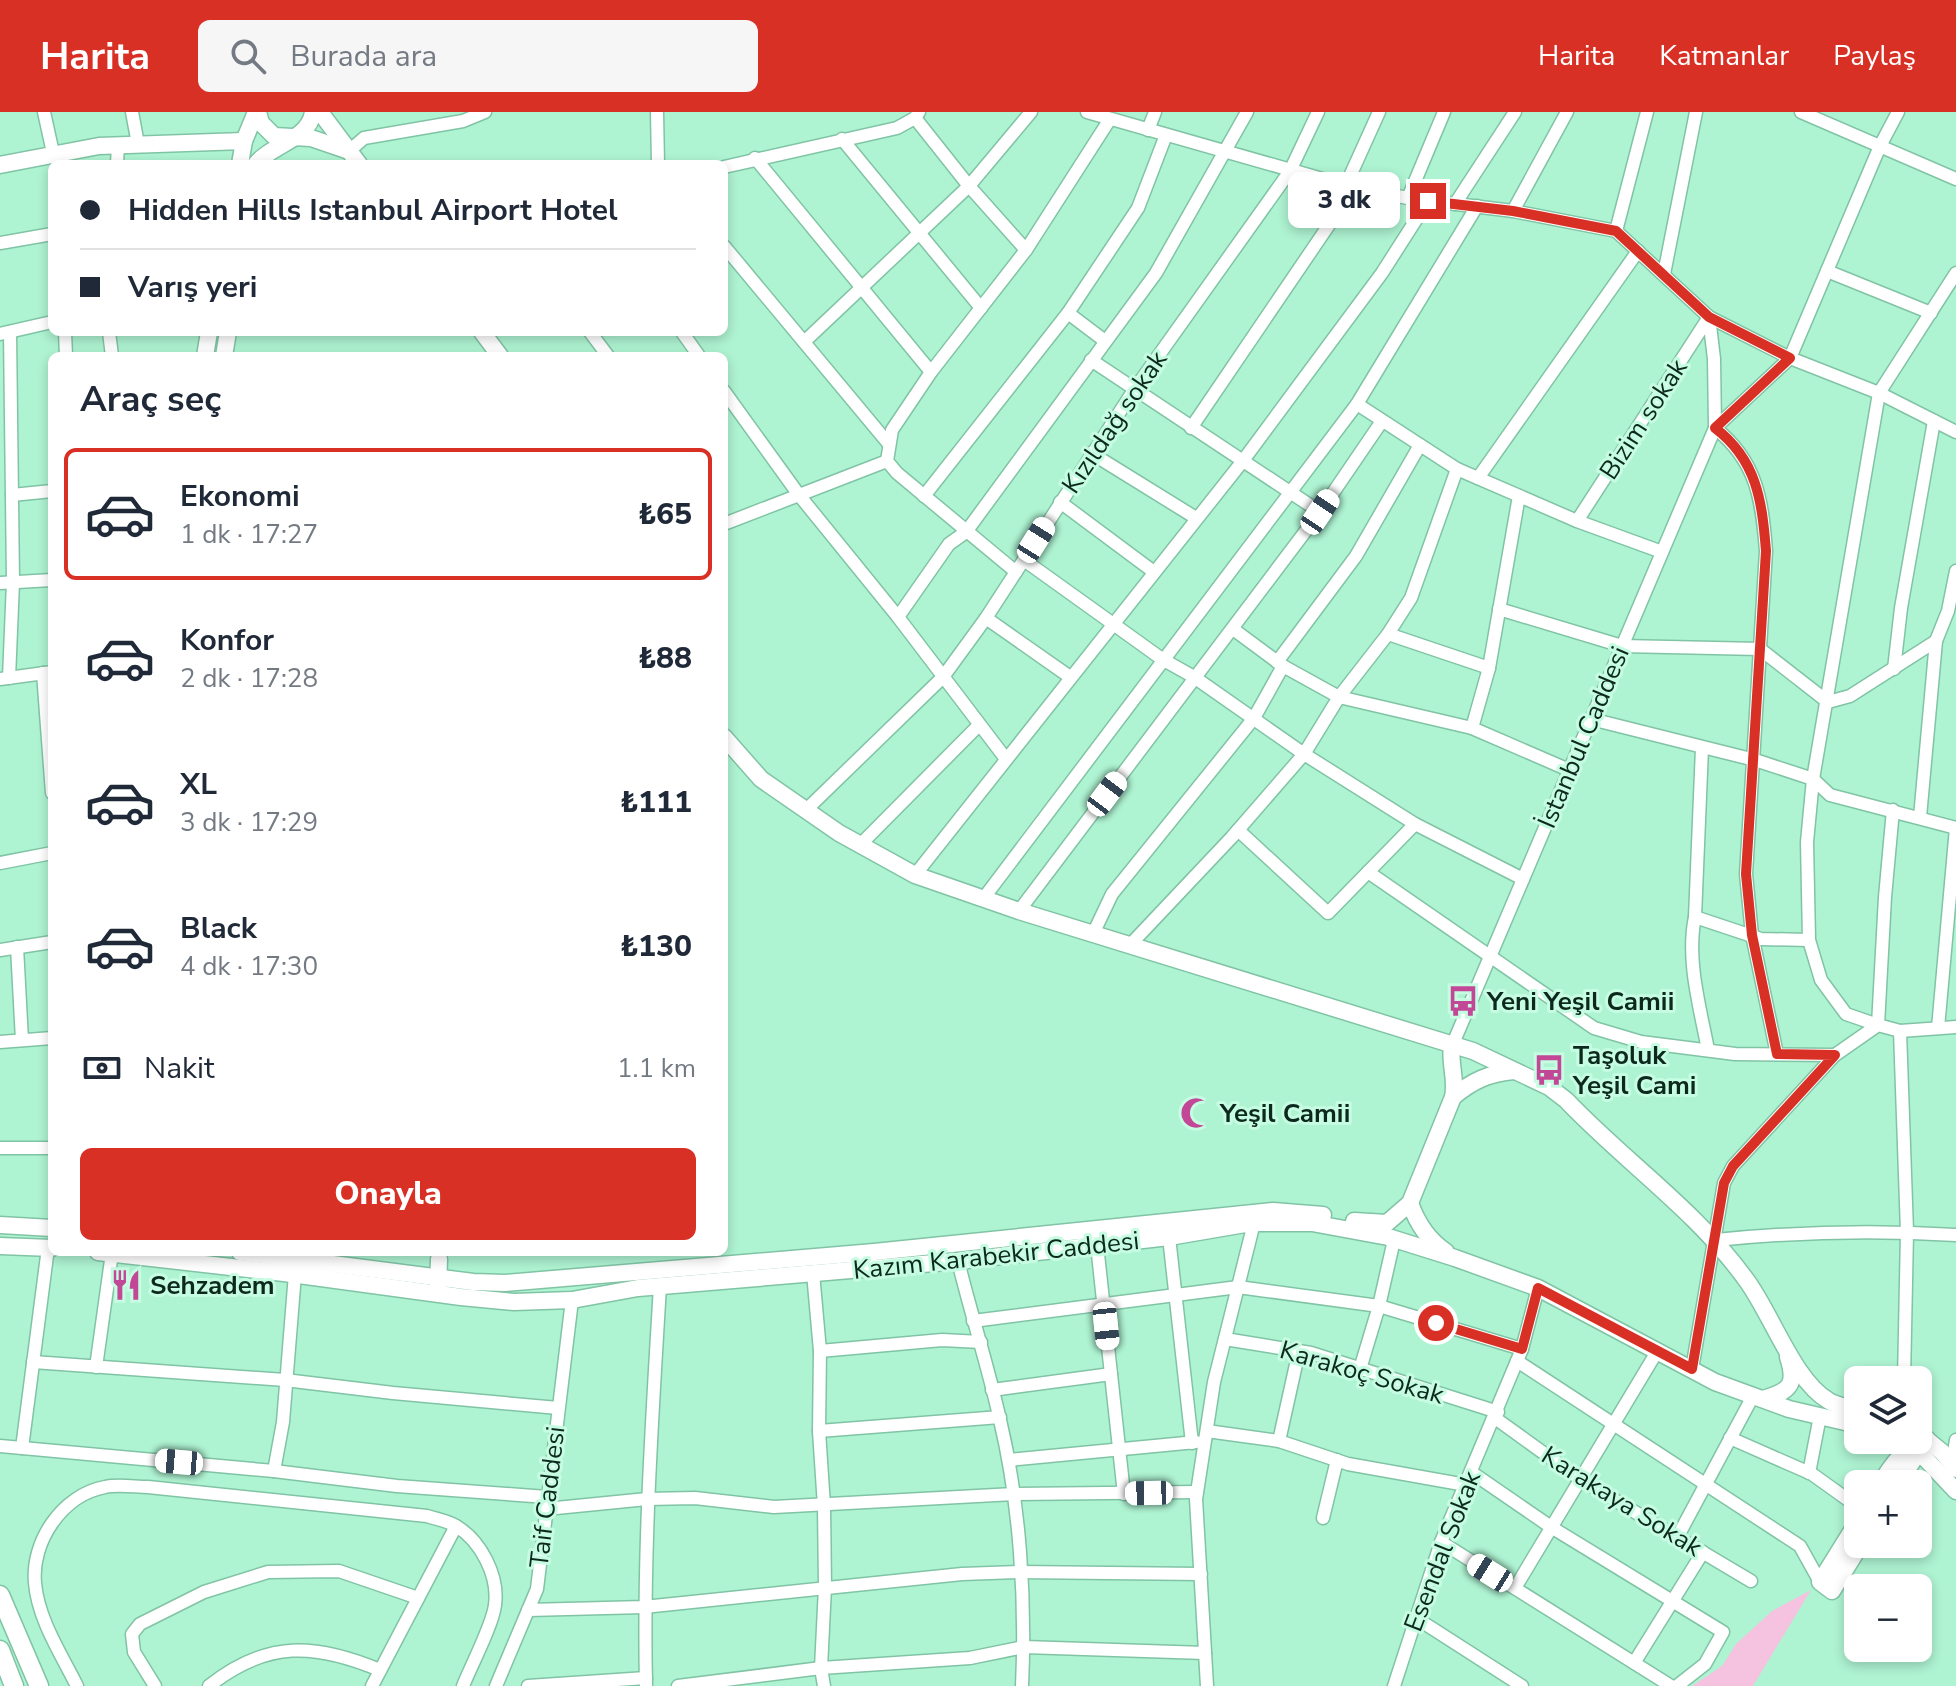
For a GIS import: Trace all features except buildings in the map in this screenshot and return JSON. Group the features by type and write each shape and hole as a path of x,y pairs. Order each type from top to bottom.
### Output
{"highway":[{"path":"0,1595 39,1686"},
{"path":"15,1625 54,1686"},
{"path":"0,1650 14,1686"}],"main road":[{"path":"257,112 266,131 274,136 325,141 354,157"},
{"path":"241,160 244,141 257,112"},
{"path":"259,160 265,153 308,126 313,112"},
{"path":"320,112 354,157"},
{"path":"0,165 53,153 118,145 244,141"},
{"path":"728,742 761,779 860,845 915,875 1019,911 1473,1051 1549,1087 1716,1240 1749,1284 1785,1348 1815,1392 1844,1406"},
{"path":"1452,1046 1453,1097 1410,1203 1417,1223 1438,1246 1455,1258"},
{"path":"1453,1097 1482,1077 1515,1070"},
{"name":"Kazım Karabekir Caddesi","path":"132,1256 295,1274 433,1282 534,1282 874,1252 1273,1211 1316,1213 1365,1223 1387,1223 1410,1203"},
{"name":"Kazım Karabekir Caddesi","path":"266,1256 433,1282 514,1302 572,1300 660,1286 958,1261 1169,1237 1254,1223 1312,1223 1348,1228 1394,1240 1538,1288 1715,1382 1789,1409 1844,1422"},
{"path":"0,1225 48,1228"},
{"path":"0,1246 48,1248"},
{"path":"433,1282 439,1256"},
{"path":"1758,1397 1782,1393 1789,1387 1792,1369 1785,1348"},
{"path":"1932,1452 1954,1466"},
{"path":"1889,1470 1902,1454"},
{"path":"1925,1454 1956,1491"},
{"path":"1826,1586 1844,1549"},
{"path":"1826,1586 1849,1558"}],"street":[{"path":"44,112 53,153"},
{"path":"132,112 138,144"},
{"path":"354,157 364,138 485,112"},
{"path":"657,112 658,160"},
{"path":"804,342 969,186 1031,112"},
{"path":"1087,112 1350,187 1428,201 1513,211 1616,231 1709,317 1790,358 1879,393 1956,432"},
{"path":"1148,130 1155,112"},
{"path":"898,617 949,544 966,532 1156,273 1247,112"},
{"name":"Kızıldağ sokak","path":"806,810 943,677 986,618 1134,390 1290,171 1318,112"},
{"path":"1191,428 1350,187 1379,112"},
{"path":"1408,198 1444,112"},
{"path":"1455,204 1515,112"},
{"path":"1513,211 1567,112"},
{"path":"1616,231 1647,112"},
{"path":"1664,274 1696,112"},
{"path":"1801,112 1956,179"},
{"path":"1830,125 1837,112"},
{"path":"1715,428 1790,358 1880,146 1898,112"},
{"path":"728,166 897,128 917,115 969,186 1026,250"},
{"path":"1016,572 887,461 888,443 892,430 931,372 1026,250 1110,119"},
{"path":"924,496 1068,313 1138,208 1166,135"},
{"path":"842,139 981,308"},
{"path":"117,160 118,145"},
{"path":"755,158 931,372"},
{"path":"915,875 1242,462 1382,273 1428,201"},
{"path":"983,899 1357,404 1477,206"},
{"path":"0,243 48,235"},
{"path":"728,251 888,443"},
{"path":"1478,478 1638,251"},
{"path":"1827,271 1931,313"},
{"path":"1956,273 1879,393 1813,779 1807,842 1809,940 1821,980 1846,1014 1900,1031 1956,1027"},
{"path":"1068,313 1105,341"},
{"path":"1709,317 1714,359 1715,428"},
{"name":"Bizim sokak","path":"1577,521 1709,317"},
{"path":"48,323 5,333 12,495 4,678 48,672"},
{"path":"1091,360 1320,512"},
{"path":"728,397 799,495 898,617 1006,759"},
{"path":"1357,404 1457,469 1577,521 1662,552"},
{"path":"1019,911 1320,512 1382,421"},
{"path":"1894,669 1901,608 1934,421"},
{"path":"1715,428 1734,442 1750,469 1762,504 1766,551 1746,874 1752,935 1777,1054"},
{"name":"İstanbul Caddesi","path":"1452,1046 1715,428"},
{"path":"1093,934 1112,894 1254,718 1280,664 1356,556 1420,445"},
{"path":"1091,453 1196,518"},
{"path":"728,521 887,461"},
{"path":"1130,945 1304,754 1339,697 1388,634 1411,598 1457,469"},
{"path":"12,495 48,491"},
{"path":"1472,728 1489,668 1519,496"},
{"path":"1060,502 1154,572"},
{"path":"1024,560 1162,659 1194,677 1304,754 1415,824 1523,879"},
{"path":"1920,817 1936,641 1948,611 1956,571"},
{"path":"6,582 48,580"},
{"path":"1499,609 1622,646 1760,649 1828,702"},
{"path":"986,618 1070,677"},
{"path":"1233,629 1280,664 1339,697 1472,728 1569,770"},
{"path":"1388,634 1489,668"},
{"path":"1828,702 1850,696 1936,641"},
{"path":"1591,719 1755,760 1813,779 1830,795 1956,828 1953,896 1938,1028"},
{"path":"860,845 979,725"},
{"path":"1702,748 1695,917 1691,936 1708,1050"},
{"path":"1878,1025 1893,810"},
{"path":"1238,830 1328,913 1415,824"},
{"path":"0,863 48,854"},
{"path":"1368,872 1594,1028 1641,1042 1708,1050 1835,1055"},
{"path":"1695,917 1761,939 1809,940"},
{"path":"0,950 48,943"},
{"path":"17,947 22,1040"},
{"path":"1692,1369 1724,1183 1733,1166 1835,1055 1878,1025"},
{"path":"1900,1031 1907,1232 1904,1366"},
{"path":"0,1042 48,1038"},
{"path":"0,1148 48,1148"},
{"path":"1207,1686 1197,1492 1201,1438 1254,1223"},
{"path":"1716,1240 1761,1235 1907,1232 1956,1235"},
{"path":"1169,1237 1175,1296 1201,1438"},
{"path":"1360,1369 1394,1240"},
{"path":"1097,1245 1124,1494"},
{"path":"22,1448 49,1256"},
{"path":"96,1367 105,1256"},
{"path":"958,1261 1009,1460 1024,1647 1022,1686"},
{"path":"813,1273 820,1351 819,1431 825,1587 821,1668 824,1686"},
{"path":"274,1471 283,1422 295,1274"},
{"path":"528,1686 646,1682 644,1607 647,1499 660,1286"},
{"path":"973,1321 1238,1287 1379,1306 1519,1355 1705,1486 1800,1546 1826,1586"},
{"name":"Esendal Sokak","path":"1394,1686 1441,1542 1519,1355 1538,1288"},
{"name":"Taif Caddesi","path":"496,1686 537,1589 572,1300"},
{"name":"Karakoç Sokak","path":"1225,1339 1299,1351 1496,1415"},
{"path":"820,1351 942,1340 981,1342"},
{"path":"1515,1588 1616,1425 1658,1350"},
{"path":"1279,1441 1299,1351"},
{"path":"33,1362 285,1380 558,1408"},
{"path":"992,1390 1111,1374"},
{"path":"1678,1536 1730,1438 1758,1397"},
{"name":"Karakaya Sokak","path":"1496,1415 1581,1480 1751,1581"},
{"path":"1809,1473 1820,1416"},
{"path":"819,1431 1000,1417"},
{"path":"1009,1460 1201,1438 1279,1441 1337,1460 1466,1485"},
{"path":"1730,1438 1809,1473 1844,1497"},
{"path":"1954,1466 1956,1440"},
{"path":"0,1446 274,1471 546,1503 695,1498 774,1507 1014,1494 1197,1492"},
{"path":"1323,1518 1337,1460"},
{"path":"1471,1472 1551,1527 1723,1632 1705,1664 1677,1686"},
{"path":"77,1686 46,1623 35,1584 36,1551 56,1516 79,1498 104,1487 148,1487 427,1516 456,1526 477,1544 495,1587 495,1607 463,1686"},
{"path":"372,1686 456,1526"},
{"path":"1441,1542 1671,1686"},
{"path":"1634,1663 1703,1552"},
{"path":"155,1686 134,1652 132,1634 140,1624 204,1592 268,1572 339,1571 418,1598"},
{"path":"528,1610 644,1607 825,1587 1019,1572 1201,1574"},
{"path":"1416,1618 1522,1686"},
{"path":"678,1686 821,1668 970,1658 1024,1647 1205,1653"},
{"path":"209,1686 265,1654 292,1651 343,1654 380,1670"}],"shaded area":[{"path":"1811,1590 1753,1686 1692,1686 1722,1666 1736,1644 1772,1611"}],"place":[{"name":"Yeni Yeşil Camii","path":"1463,1001"},
{"name":"Taşoluk Yeşil Cami","path":"1549,1070"},
{"name":"Yeşil Camii","path":"1196,1113"},
{"name":"Sehzadem","path":"126,1285"}],"route":[{"path":"1428,201 1513,211 1616,231 1709,317 1790,358 1715,428 1734,442 1750,469 1762,504 1766,551 1746,874 1752,935 1777,1054 1835,1055 1733,1166 1724,1183 1692,1369 1538,1288 1522,1349 1436,1323"}]}
